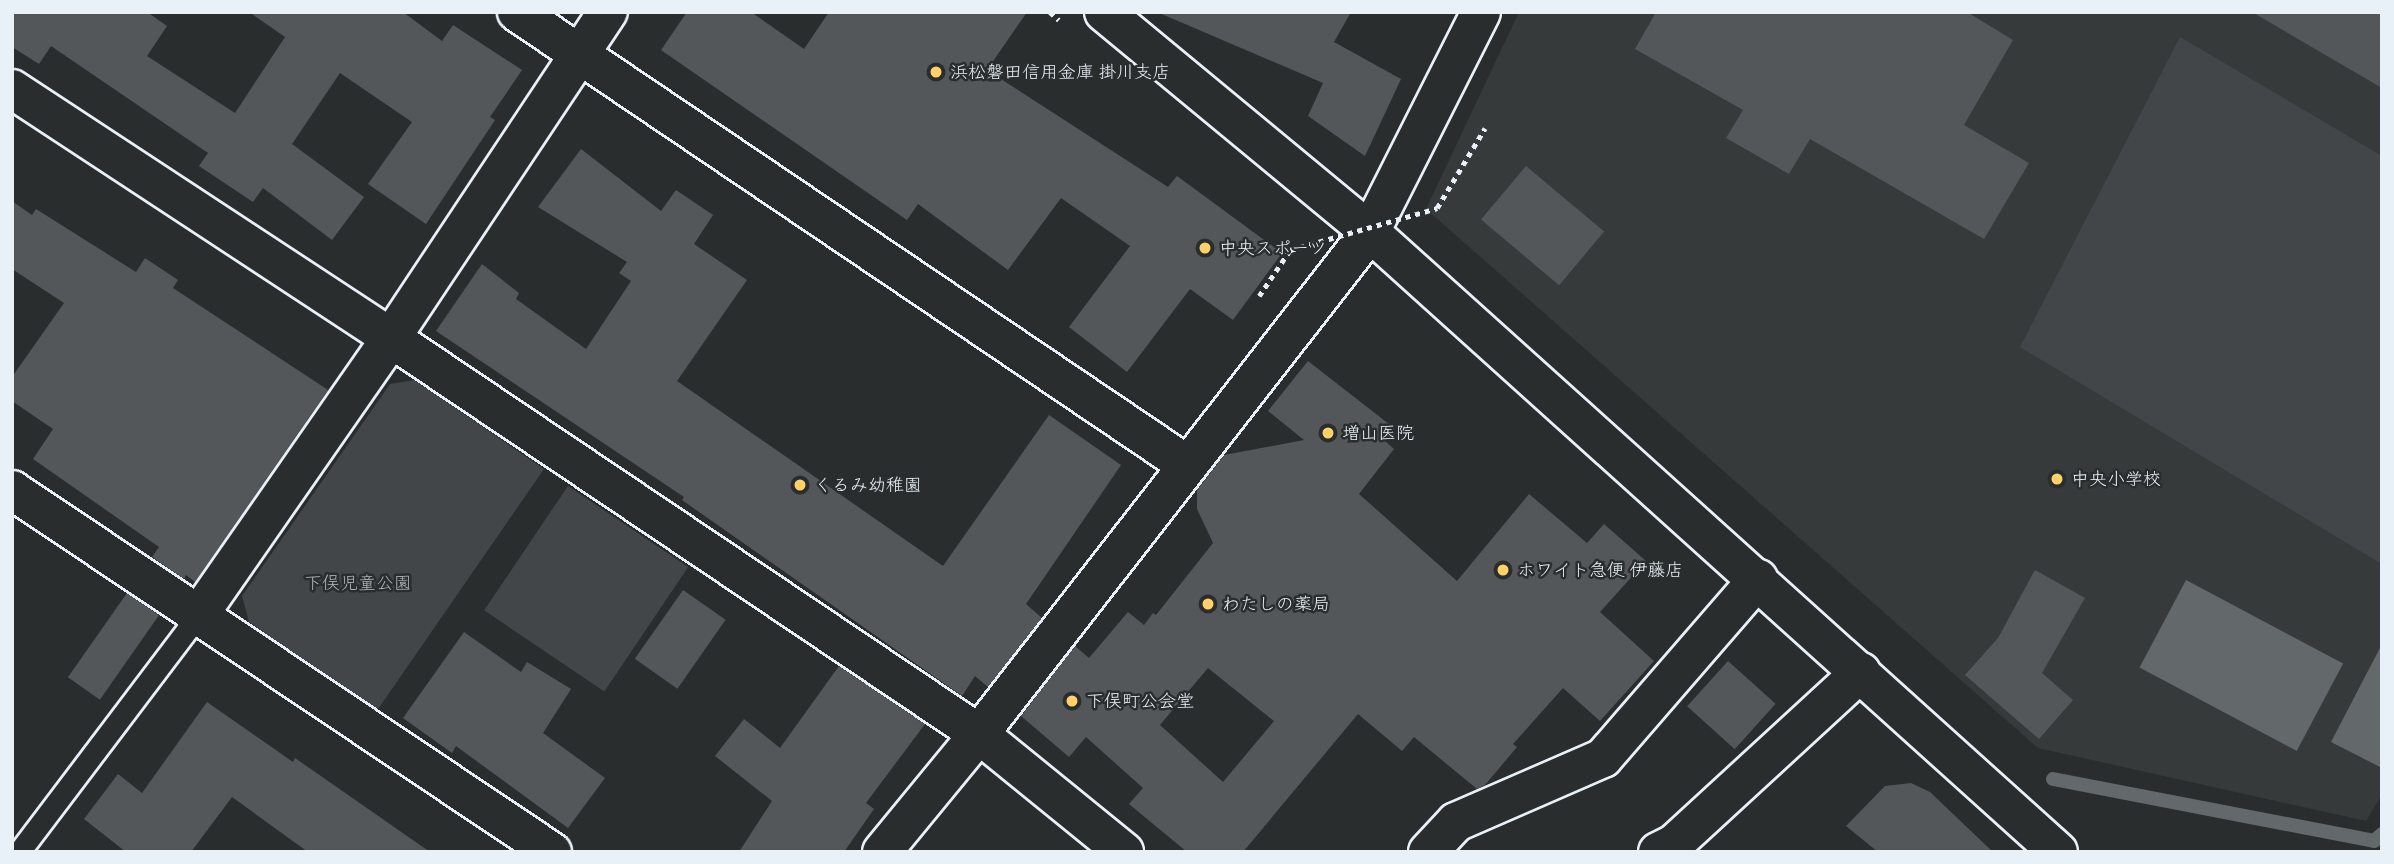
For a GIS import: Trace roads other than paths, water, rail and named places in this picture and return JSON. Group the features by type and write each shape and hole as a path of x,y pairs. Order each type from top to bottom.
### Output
{"street":[{"path":"517,12 1186,465"},
{"path":"200,613 391,338 608,12"},
{"path":"1104,12 1370,232 2058,852"},
{"path":"883,852 979,734 1370,232 1481,12"},
{"path":"12,89 391,338 979,734 1124,852"},
{"path":"12,490 200,613 552,852"},
{"path":"1428,852 1456,822 1604,758 1758,579"},
{"path":"1658,852 1674,844 1861,672"}],"lane":[{"path":"19,852 200,613"}],"waterway":[{"path":"2053,779 2374,841 2382,834"}],"place":[{"name":"浜松磐田信用金庫 掛川支店","path":"936,72"},
{"name":"中央スポーツ","path":"1205,248"},
{"name":"増山医院","path":"1328,433"},
{"name":"中央小学校","path":"2057,479"},
{"name":"くるみ幼稚園","path":"800,485"},
{"name":"ホワイト急便 伊藤店","path":"1503,570"},
{"name":"わたしの薬局","path":"1208,604"},
{"name":"下俣町公会堂","path":"1072,701"}],"park label":[{"name":"下俣児童公園","path":"358,583"}]}
